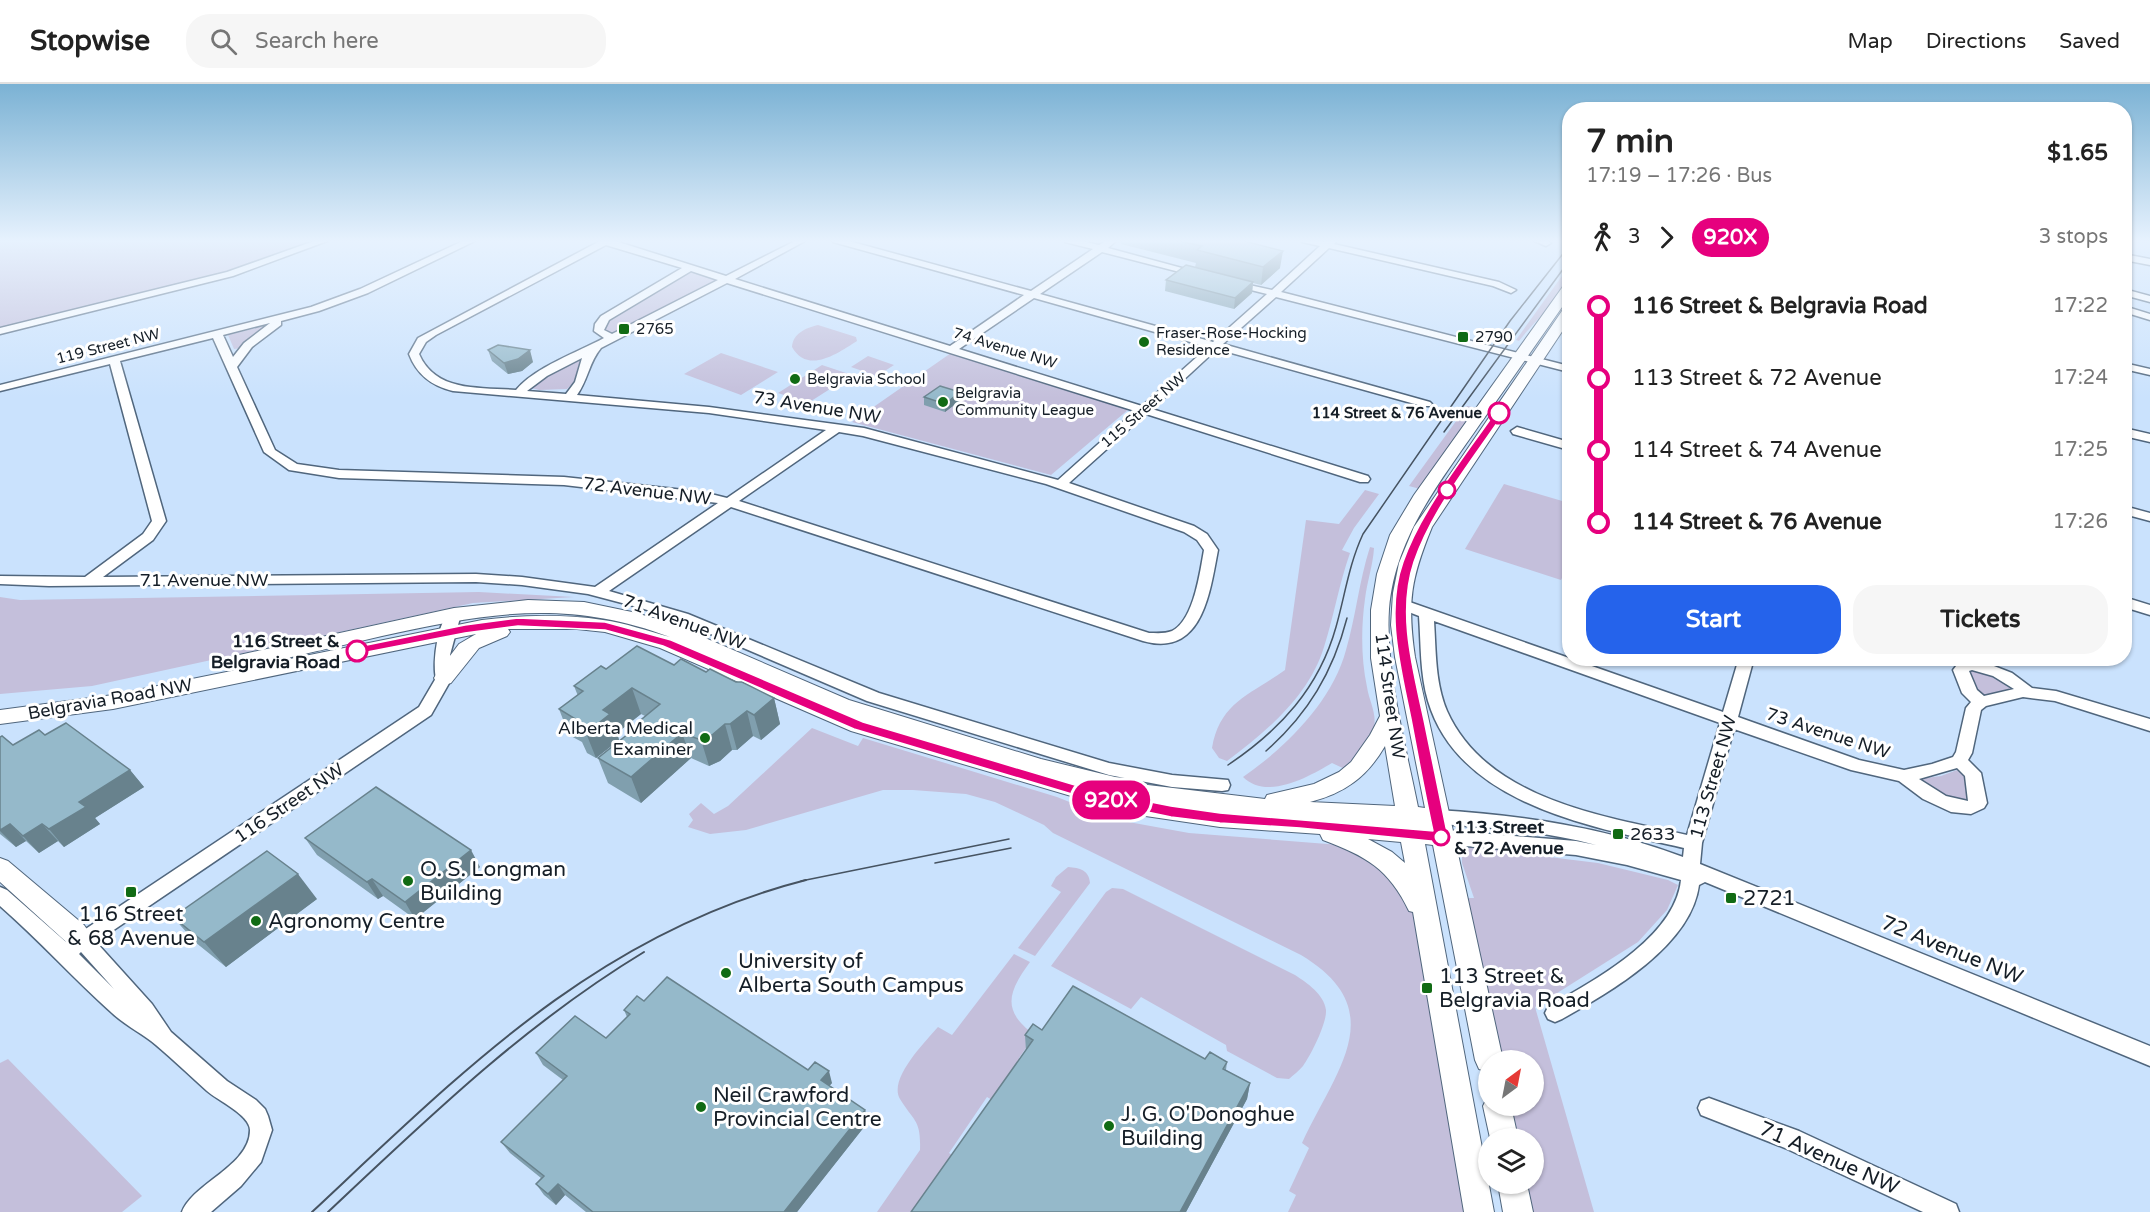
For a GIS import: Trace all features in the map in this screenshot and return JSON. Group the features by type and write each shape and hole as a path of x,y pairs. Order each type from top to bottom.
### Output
{"main road":[{"name":"114 Street NW","path":"1439,827 1405,657 1401,604 1408,563 1423,527 1562,300"},
{"name":"114 Street NW","path":"1412,834 1381,658 1380,610 1386,574 1404,524 1420,500 1528,358 1562,319"},
{"name":"Belgravia Road NW","path":"0,717 113,702 451,623 486,609 553,607 600,611 632,618 695,640 831,700 936,735 1073,775 1147,793 1219,803 1255,805 1412,834"},
{"path":"444,678 470,644 495,634 543,622"},
{"name":"Belgravia Road NW","path":"0,704 75,696 120,688 451,623 543,622 605,626 667,643 858,726 1095,796 1171,812 1220,818 1412,834 1439,827"},
{"path":"1255,805 1328,789 1349,777 1367,760 1390,716"},
{"path":"1300,823 1365,846 1386,858 1400,871 1412,888 1429,931"},
{"path":"1479,1212 1412,834 1439,827 1487,1050"},
{"path":"0,868 75,932 74,947"},
{"path":"1515,1194 1518,1212"}],"street":[{"path":"0,331 155,293"},
{"name":"119 Street NW","path":"0,388 293,316 359,293"},
{"name":"73 Avenue NW","path":"507,293 422,340 414,354 420,367 438,384 453,388 709,410 879,436 1060,485 1189,529 1202,537 1211,550 1194,619 1182,632 1174,636"},
{"path":"612,338 599,331 600,324 605,318 648,293"},
{"path":"519,394 527,384 543,374 701,293"},
{"name":"74 Avenue NW","path":"772,293 1364,479"},
{"path":"1027,293 1215,347 1426,404"},
{"path":"1275,293 1562,367"},
{"name":"115 Street NW","path":"1060,485 1275,293"},
{"path":"952,349 1032,294"},
{"path":"2132,294 2150,299"},
{"path":"2132,312 2150,317"},
{"name":"119 Street NW","path":"232,366 241,352 256,338 293,316"},
{"name":"72 Avenue NW","path":"218,334 270,452 293,467 339,474 564,481 703,496 729,502 1132,634 1148,638 1174,636"},
{"path":"570,397 581,380 583,365 589,354 600,345"},
{"path":"90,580 148,537 159,521 114,360"},
{"path":"2132,368 2150,372"},
{"path":"597,592 837,428"},
{"path":"1517,431 1562,444"},
{"path":"2132,434 2150,438"},
{"path":"2132,512 2150,517"},
{"name":"71 Avenue NW","path":"0,580 49,582 476,578 522,581 597,592 645,604 682,617 873,697 1109,769 1172,781 1222,784"},
{"name":"73 Avenue NW","path":"1401,604 1562,661"},
{"path":"2132,604 2150,610"},
{"path":"1426,613 1436,702 1446,725 1469,754 1499,779 1547,805 1584,817 1693,843"},
{"name":"116 Street NW","path":"74,947 426,711 444,678 441,671 451,623"},
{"name":"73 Avenue NW","path":"1575,666 1857,766 1904,776 1934,770 1959,761 1974,776 1978,803 1973,808 1964,809 1951,805 1916,786 1904,776"},
{"name":"113 Street NW","path":"1555,1013 1599,988 1649,950 1673,924 1685,904 1693,843 1744,666"},
{"path":"1964,666 1961,670 1970,693 1981,702"},
{"path":"1974,666 1983,667 2018,683 2027,692"},
{"path":"1959,761 1964,753 1974,708 1981,702 2027,692 2056,696 2150,725"},
{"name":"72 Avenue NW","path":"1439,827 1458,832 1548,836 1566,831 1622,843 2150,1056"},
{"name":"72 Avenue NW","path":"1439,827 1576,848 1691,871"},
{"path":"0,895 74,947 96,987 134,1021 164,1039 219,1088 254,1111 261,1130 253,1154 233,1178 193,1212"},
{"name":"71 Avenue NW","path":"1709,1108 1791,1139 1948,1212"}],"shaded area":[{"path":"0,293 143,293 0,328"},
{"path":"654,293 692,293 611,333 604,326 612,317"},
{"path":"1550,293 1560,293 1519,341 1516,340"},
{"path":"818,325 856,337 857,341 832,356 815,361 806,360 792,347 793,342 801,332"},
{"path":"267,326 241,348 234,349 228,335"},
{"path":"721,353 778,372 741,395 684,374"},
{"path":"951,353 1129,409 1051,475 852,422"},
{"path":"868,356 894,365 877,376 851,367"},
{"path":"577,359 580,360 575,381 567,389 531,388 548,374"},
{"path":"822,365 852,375 808,403 778,393"},
{"path":"1467,406 1477,408 1420,489 1409,486"},
{"path":"1504,484 1562,501 1561,580 1465,549"},
{"path":"1365,490 1379,494 1354,528 1342,550 1350,553 1328,635 1317,665 1297,697 1271,725 1227,761 1219,758 1212,748 1216,732 1229,710 1238,701 1285,670 1306,520 1339,524"},
{"path":"1370,547 1374,548 1365,599 1362,643 1365,676 1374,717 1374,728 1369,740 1347,770 1332,763 1288,784 1264,787 1253,784 1243,777 1291,737 1319,705 1330,688 1346,650"},
{"path":"479,592 574,597 473,603 92,686 0,694 0,597 20,600"},
{"path":"1979,670 2011,684 2015,689 1984,696 1979,695 1969,671"},
{"path":"812,728 858,746 863,738 1057,797 1112,819 1189,833 1340,845 1375,858 1413,901 1467,1212 1288,1212 1296,1195 1289,1191 1309,1148 1302,1143 1340,1067 1348,1043 1351,1020 1345,998 1329,976 1301,955 1053,833 1044,825 995,802 966,794 883,790 746,830 710,834 688,827 693,820 689,814 701,803 714,814 728,806"},
{"path":"1957,770 1964,774 1967,801 1957,802 1922,784 1918,779 1941,776"},
{"path":"1473,846 1546,850 1549,857 1598,863 1668,880 1678,885 1667,910 1638,942 1535,1007 1594,1212 1533,1212 1529,1194 1544,1194 1544,1128 1516,1128 1513,1116 1544,1116 1544,1050 1499,1050 1466,898 1474,898 1462,863 1462,850"},
{"path":"1068,867 1083,870 1088,875 1090,883 1035,956 1018,948 1061,892 1051,886 1056,877"},
{"path":"1112,888 1123,889 1295,975 1314,990 1325,1004 1326,1016 1318,1039 1301,1068 1289,1079 1277,1078 1227,1051 1226,1045 1141,997 1131,1009 1051,966 1106,892"},
{"path":"1014,954 1030,962 1017,983 1011,1001 1017,1018 1035,1035 1019,1058 1027,1064 999,1104 987,1097 949,1153 960,1160 923,1212 877,1212 920,1150 918,1126 900,1099 898,1091 903,1071 938,1027 952,1035"},
{"path":"8,1059 142,1196 122,1212 0,1212 0,1063"}],"building":[{"path":"1214,293 1241,293 1235,298"},
{"path":"498,345 530,350 518,359 504,363 488,350"},
{"path":"940,386 960,392 945,404 924,397"},
{"path":"637,646 674,665 681,659 706,672 710,669 736,682 742,682 774,698 754,715 747,711 730,724 725,724 712,735 701,740 682,733 631,777 598,758 633,730 631,728 660,704 632,688 603,710 610,714 586,733 576,727 582,723 559,709 583,691 574,686 601,666 606,669"},
{"path":"66,723 130,770 79,802 86,807 49,829 42,824 23,836 10,824 0,830 0,737 2,736 13,745 39,730 45,735"},
{"name":"O. S. Longman Building","path":"376,787 471,850 405,902 372,879 367,882 305,838"},
{"path":"267,851 298,874 204,942 173,917"},
{"name":"Neil Crawford Provincial Centre","path":"667,977 808,1070 815,1062 829,1071 821,1080 865,1110 784,1212 593,1212 558,1184 548,1194 536,1184 544,1176 501,1142 567,1076 536,1053 575,1016 606,1038 630,1014 624,1010 637,996 644,1001"},
{"name":"J. G. O'Donoghue Building","path":"1073,986 1205,1059 1210,1052 1227,1062 1223,1069 1250,1083 1180,1212 911,1212 1033,1040 1025,1035 1033,1024 1042,1030"}],"tram line":[{"path":"1228,765 1247,752 1281,722 1308,688 1329,649 1351,568 1363,534 1510,321 1532,293"},
{"path":"1444,432 1546,293"},
{"path":"1266,751 1294,722 1317,691 1334,656 1347,618"},
{"path":"801,881 1009,839"},
{"path":"935,863 1011,848"},
{"path":"312,1212 480,1059 538,1013 598,971 662,934 731,904 806,880"},
{"path":"328,1212 479,1073 559,1010 644,952"}],"bus line":[{"name":"920X","path":"357,651 465,629 518,622 605,626 667,643 858,726 1095,796 1171,812 1220,818 1300,823 1441,837 1405,657 1401,625 1402,592 1408,563 1423,527 1499,413"}],"place":[{"name":"2765","path":"624,329"},
{"name":"2790","path":"1463,337"},
{"name":"Fraser-Rose-Hocking Residence","path":"1144,342"},
{"name":"Belgravia School","path":"795,379"},
{"name":"Belgravia Community League","path":"943,402"},
{"name":"114 Street & 76 Avenue","path":"1499,413"},
{"name":"116 Street & Belgravia Road","path":"357,651"},
{"name":"Alberta Medical Examiner","path":"705,738"},
{"name":"2633","path":"1618,834"},
{"name":"113 Street & 72 Avenue","path":"1441,837"},
{"name":"O. S. Longman Building","path":"408,881"},
{"name":"116 Street & 68 Avenue","path":"131,892"},
{"name":"2721","path":"1731,898"},
{"name":"Agronomy Centre","path":"256,921"},
{"name":"University of Alberta South Campus","path":"726,973"},
{"name":"113 Street & Belgravia Road","path":"1427,988"},
{"name":"Neil Crawford Provincial Centre","path":"701,1107"},
{"name":"J. G. O'Donoghue Building","path":"1109,1126"}]}
